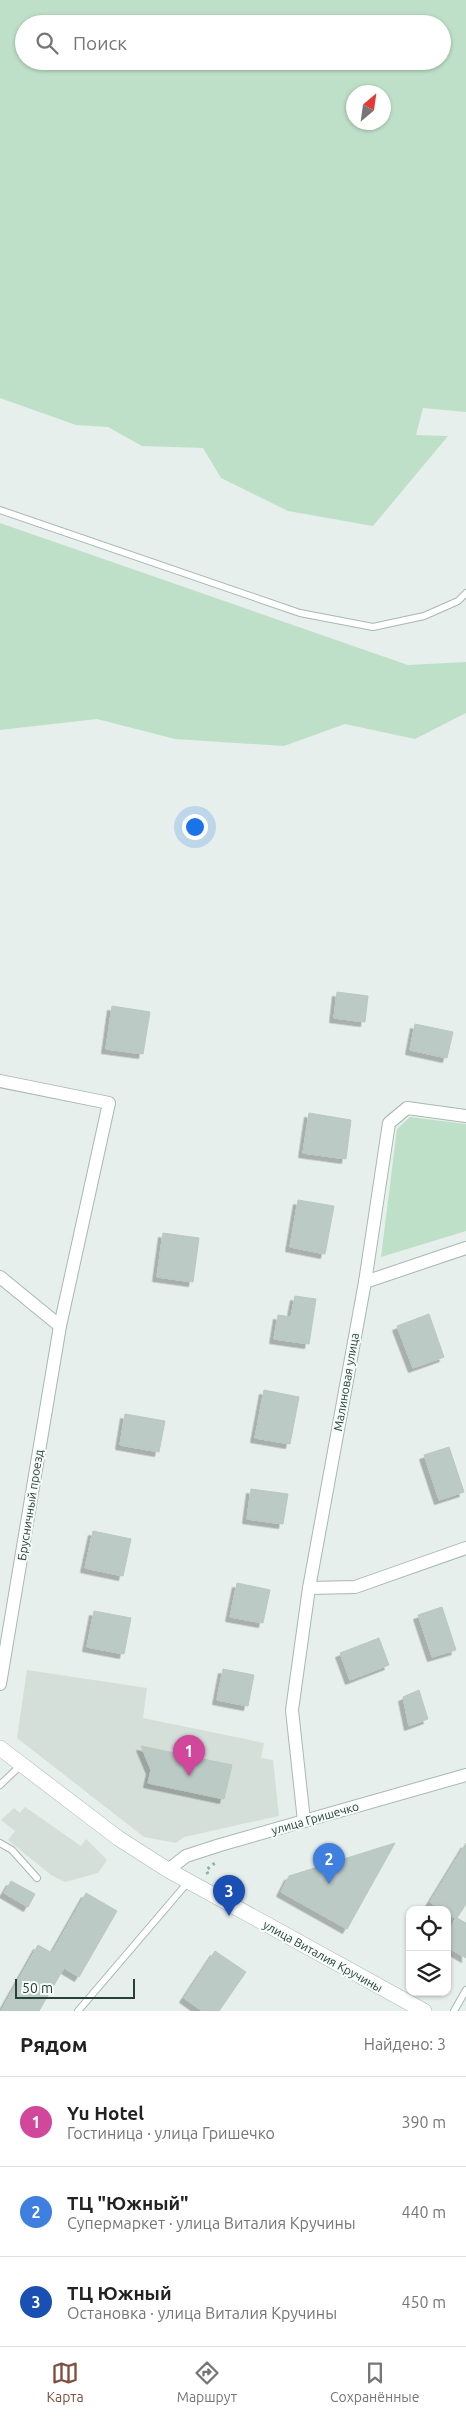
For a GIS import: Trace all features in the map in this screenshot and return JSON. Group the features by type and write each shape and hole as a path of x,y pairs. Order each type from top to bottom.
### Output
{"street":[{"name":"Брусничный проезд","path":"0,1081 109,1103 60,1326 0,1684"},
{"name":"Малиновая улица","path":"304,1821 292,1710 309,1588 365,1282 388,1124 407,1108 466,1116"},
{"path":"365,1282 466,1248"},
{"path":"0,1278 60,1326"},
{"path":"309,1588 355,1587 466,1548"},
{"name":"улица Виталия Кручины","path":"0,1748 21,1766 118,1838 168,1870 424,2011"},
{"name":"улица Гришечко","path":"168,1870 186,1856 466,1775"}],"lane":[{"path":"0,510 300,613 373,627 424,616 458,601 466,593"},
{"path":"0,1785 21,1766"},
{"path":"0,1843 12,1850 37,1878"},
{"path":"78,2011 189,1881"},
{"path":"454,2011 466,1990"}],"path":[{"path":"210,1879 206,1870 219,1861"}],"shaded area":[{"path":"27,1670 147,1688 143,1718 264,1743 261,1758 273,1760 279,1816 184,1837 176,1843 144,1837 17,1738"},
{"path":"25,1807 81,1846 86,1839 107,1860 98,1873 65,1882 51,1875 8,1840 15,1831 1,1820 14,1808 20,1813"}],"green space":[{"path":"0,0 466,0 466,412 423,408 416,435 448,436 373,526 288,511 221,478 203,448 142,446 108,427 76,425 0,398"},
{"path":"0,523 408,665 466,662 466,713 415,739 345,724 284,746 175,739 97,719 0,730"},
{"path":"410,1117 466,1124 466,1231 381,1257 397,1129"}],"building":[{"path":"337,992 368,996 365,1022 334,1018"},
{"path":"112,1006 150,1012 143,1054 106,1049"},
{"path":"415,1024 453,1032 447,1058 410,1050"},
{"path":"309,1113 351,1120 346,1159 303,1153"},
{"path":"298,1200 334,1206 325,1254 290,1247"},
{"path":"163,1233 199,1238 193,1282 157,1277"},
{"path":"295,1296 316,1299 309,1344 274,1339 278,1315 291,1317"},
{"path":"429,1314 444,1357 413,1368 397,1326"},
{"path":"264,1390 299,1397 290,1444 255,1438"},
{"path":"125,1414 165,1421 159,1452 120,1445"},
{"path":"449,1447 464,1492 439,1500 424,1455"},
{"path":"251,1489 288,1494 283,1524 247,1519"},
{"path":"93,1531 131,1539 123,1576 85,1568"},
{"path":"237,1583 270,1590 263,1623 230,1617"},
{"path":"442,1607 456,1650 432,1657 418,1615"},
{"path":"94,1611 131,1618 124,1654 87,1647"},
{"path":"379,1638 389,1665 350,1680 340,1653"},
{"path":"223,1669 254,1675 248,1706 217,1700"},
{"path":"419,1690 428,1719 409,1726 403,1697"},
{"path":"141,1746 232,1765 224,1799 148,1783 151,1770"},
{"path":"395,1843 347,1929 281,1892 289,1876"},
{"path":"466,1843 466,1904 457,1918 466,1923 466,1958 451,1949 451,1928 456,1919 451,1916 451,1906 436,1906 430,1902"},
{"path":"11,1881 35,1894 28,1907 4,1893"},
{"path":"86,1893 117,1911 79,1977 64,1968 39,2011 1,2011 38,1945 52,1953"},
{"path":"215,1951 246,1972 219,2011 202,2011 184,1998"}],"place":[{"name":"Yu Hotel","path":"189,1776"},
{"name":"ТЦ \"Южный\"","path":"329,1884"},
{"name":"ТЦ Южный","path":"229,1916"}]}
